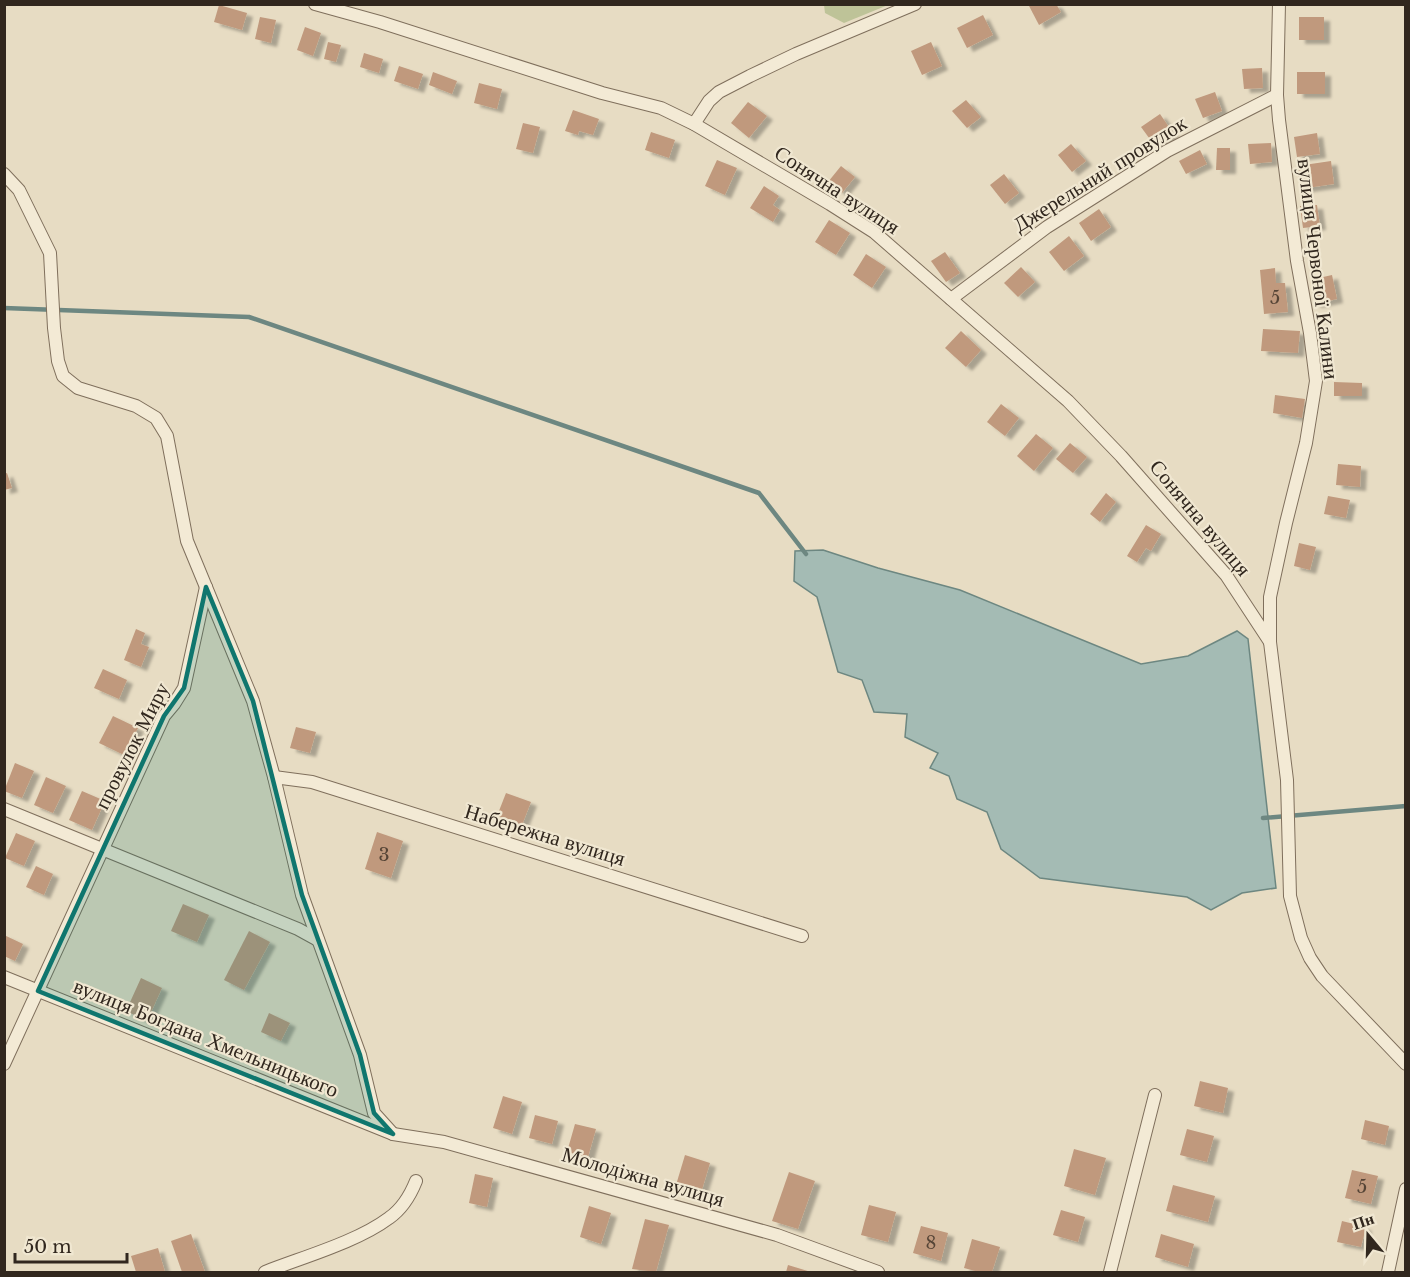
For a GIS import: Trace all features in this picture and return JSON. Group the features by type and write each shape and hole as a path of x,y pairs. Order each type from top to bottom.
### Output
{"street":[{"name":"Сонячна вулиця","path":"315,4 380,22 602,93 661,108 694,124 874,232 1068,401 1121,456 1226,575 1270,642"},
{"path":"694,124 709,101 719,92 796,54 915,4"},
{"name":"вулиця Червоної Калини","path":"1279,4 1277,95 1297,261 1316,381 1306,443 1270,597 1270,642 1287,780 1290,896 1294,918 1310,958 1322,976 1406,1064"},
{"name":"Джерельний провулок","path":"951,299 1047,227 1167,152 1277,95"},
{"path":"4,174 19,190 50,253 58,361 63,376 78,388 136,406 156,418 167,436 188,541 253,701 302,895 360,1055 374,1113 393,1134"},
{"name":"провулок Миру","path":"4,1064 164,717 184,688 206,587"},
{"name":"Набережна вулиця","path":"274,777 312,782 802,936"},
{"path":"4,808 298,929 318,940"},
{"name":"вулиця Богдана Хмельницького","path":"4,977 393,1134"},
{"path":"1110,1272 1155,1095"},
{"name":"Молодіжна вулиця","path":"393,1134 444,1142 777,1234 878,1272"},
{"path":"266,1272 370,1230 390,1218 404,1204 416,1182"},
{"path":"1388,1272 1406,1189"}],"highlighted area":[{"path":"206,587 253,701 302,895 360,1055 374,1113 393,1134 38,991 164,716 184,688"}],"green space":[{"path":"824,4 888,5 844,23 825,13"}],"water":[{"path":"823,550 878,568 960,590 1141,664 1188,656 1237,631 1248,639 1276,888 1242,893 1211,910 1187,897 1040,878 1001,849 987,812 957,799 949,776 930,768 938,753 905,737 907,714 874,712 862,680 838,672 817,597 794,581 795,551"}],"building":[{"path":"1028,4 1056,4 1061,12 1039,25"},
{"path":"219,5 247,13 242,30 214,22"},
{"path":"983,15 993,35 967,48 957,28"},
{"path":"260,17 276,20 271,43 255,39"},
{"path":"1299,17 1324,17 1324,40 1299,40"},
{"path":"305,27 321,33 313,56 297,50"},
{"path":"328,42 341,45 336,62 324,59"},
{"path":"931,42 942,66 922,75 911,51"},
{"path":"364,53 383,59 379,73 360,67"},
{"path":"399,66 423,74 418,89 394,81"},
{"path":"1262,68 1263,88 1244,89 1242,69"},
{"path":"433,72 457,81 452,94 429,85"},
{"path":"1297,72 1325,72 1325,94 1297,94"},
{"path":"479,83 502,89 497,109 474,103"},
{"path":"1215,92 1222,111 1203,118 1195,99"},
{"path":"966,100 981,117 967,128 952,111"},
{"path":"748,102 767,116 749,138 731,123"},
{"path":"573,110 599,119 593,135 579,131 578,135 565,131"},
{"path":"1160,114 1173,133 1155,146 1141,127"},
{"path":"523,123 540,127 533,153 516,149"},
{"path":"651,132 675,140 669,158 645,150"},
{"path":"1317,133 1320,154 1297,157 1294,137"},
{"path":"1271,143 1272,162 1250,164 1248,144"},
{"path":"1071,144 1086,161 1072,172 1058,155"},
{"path":"1217,148 1230,148 1230,170 1216,170"},
{"path":"1200,150 1207,164 1186,174 1179,161"},
{"path":"717,160 737,168 725,195 705,186"},
{"path":"1331,161 1334,184 1300,189 1297,166"},
{"path":"841,166 855,177 842,193 828,182"},
{"path":"1004,174 1019,193 1005,204 990,185"},
{"path":"764,186 779,196 773,205 780,210 773,222 750,208"},
{"path":"1317,205 1320,226 1303,228 1300,206"},
{"path":"1099,209 1111,227 1091,241 1079,223"},
{"path":"829,220 850,233 836,255 815,242"},
{"path":"1069,236 1084,256 1064,271 1049,252"},
{"path":"945,252 960,273 946,282 931,261"},
{"path":"866,254 886,267 872,288 853,275"},
{"path":"1021,267 1035,282 1018,297 1004,283"},
{"path":"1275,268 1276,283 1285,283 1288,312 1264,314 1260,270"},
{"path":"1332,275 1337,299 1315,304 1310,280"},
{"path":"1263,329 1300,331 1298,353 1261,351"},
{"path":"961,331 981,350 966,367 945,348"},
{"path":"1334,382 1362,383 1362,396 1334,396"},
{"path":"1275,395 1305,399 1302,418 1273,413"},
{"path":"1001,404 1019,418 1005,436 987,422"},
{"path":"1036,434 1053,448 1034,471 1017,456"},
{"path":"1070,443 1087,457 1073,473 1056,459"},
{"path":"1338,464 1361,466 1360,487 1336,485"},
{"path":"7,473 12,488 4,490 4,474"},
{"path":"1106,493 1116,502 1100,522 1090,514"},
{"path":"1328,496 1350,500 1346,518 1324,514"},
{"path":"1146,525 1161,534 1151,551 1146,548 1137,562 1127,556"},
{"path":"1299,543 1316,547 1310,570 1294,566"},
{"path":"136,629 145,633 141,644 149,647 141,667 124,660"},
{"path":"103,669 127,680 119,699 94,688"},
{"path":"113,716 138,728 124,755 99,743"},
{"path":"296,727 316,732 310,753 290,748"},
{"path":"15,763 34,771 22,798 4,791"},
{"path":"46,777 66,786 53,813 34,805"},
{"path":"82,791 105,801 92,830 69,820"},
{"path":"506,793 531,802 522,825 497,816"},
{"path":"377,832 403,841 391,878 365,869"},
{"path":"16,833 35,841 24,866 5,858"},
{"path":"36,866 53,874 44,895 26,887"},
{"path":"183,904 209,915 197,942 171,931"},
{"path":"249,931 270,942 244,990 224,980"},
{"path":"4,935 23,944 15,961 4,956"},
{"path":"141,978 162,988 147,1021 126,1011"},
{"path":"269,1013 290,1023 281,1041 261,1032"},
{"path":"1200,1081 1228,1088 1223,1113 1194,1106"},
{"path":"503,1096 522,1102 512,1134 493,1128"},
{"path":"535,1115 558,1121 552,1144 529,1138"},
{"path":"1365,1120 1389,1126 1385,1145 1361,1139"},
{"path":"575,1124 596,1129 588,1157 567,1152"},
{"path":"1187,1129 1214,1136 1207,1162 1180,1155"},
{"path":"1074,1149 1106,1158 1095,1195 1064,1186"},
{"path":"685,1155 710,1163 701,1193 676,1185"},
{"path":"1352,1170 1378,1176 1371,1204 1345,1198"},
{"path":"789,1172 815,1181 798,1229 772,1221"},
{"path":"475,1174 493,1178 487,1207 469,1203"},
{"path":"1173,1185 1215,1196 1208,1222 1166,1211"},
{"path":"869,1205 896,1212 888,1242 861,1235"},
{"path":"589,1206 611,1213 601,1244 580,1237"},
{"path":"1061,1210 1085,1217 1078,1242 1053,1235"},
{"path":"645,1219 669,1225 656,1272 632,1269"},
{"path":"1342,1221 1366,1227 1361,1247 1337,1242"},
{"path":"921,1226 948,1233 941,1261 913,1253"},
{"path":"191,1234 205,1272 182,1272 171,1241"},
{"path":"1161,1234 1194,1244 1188,1267 1155,1257"},
{"path":"972,1239 1000,1247 992,1272 979,1272 964,1268"},
{"path":"158,1248 165,1272 136,1272 131,1256"},
{"path":"788,1265 811,1272 786,1272"}],"waterway":[{"path":"4,308 249,317 759,493 806,554"},
{"path":"1263,818 1406,806"}]}
